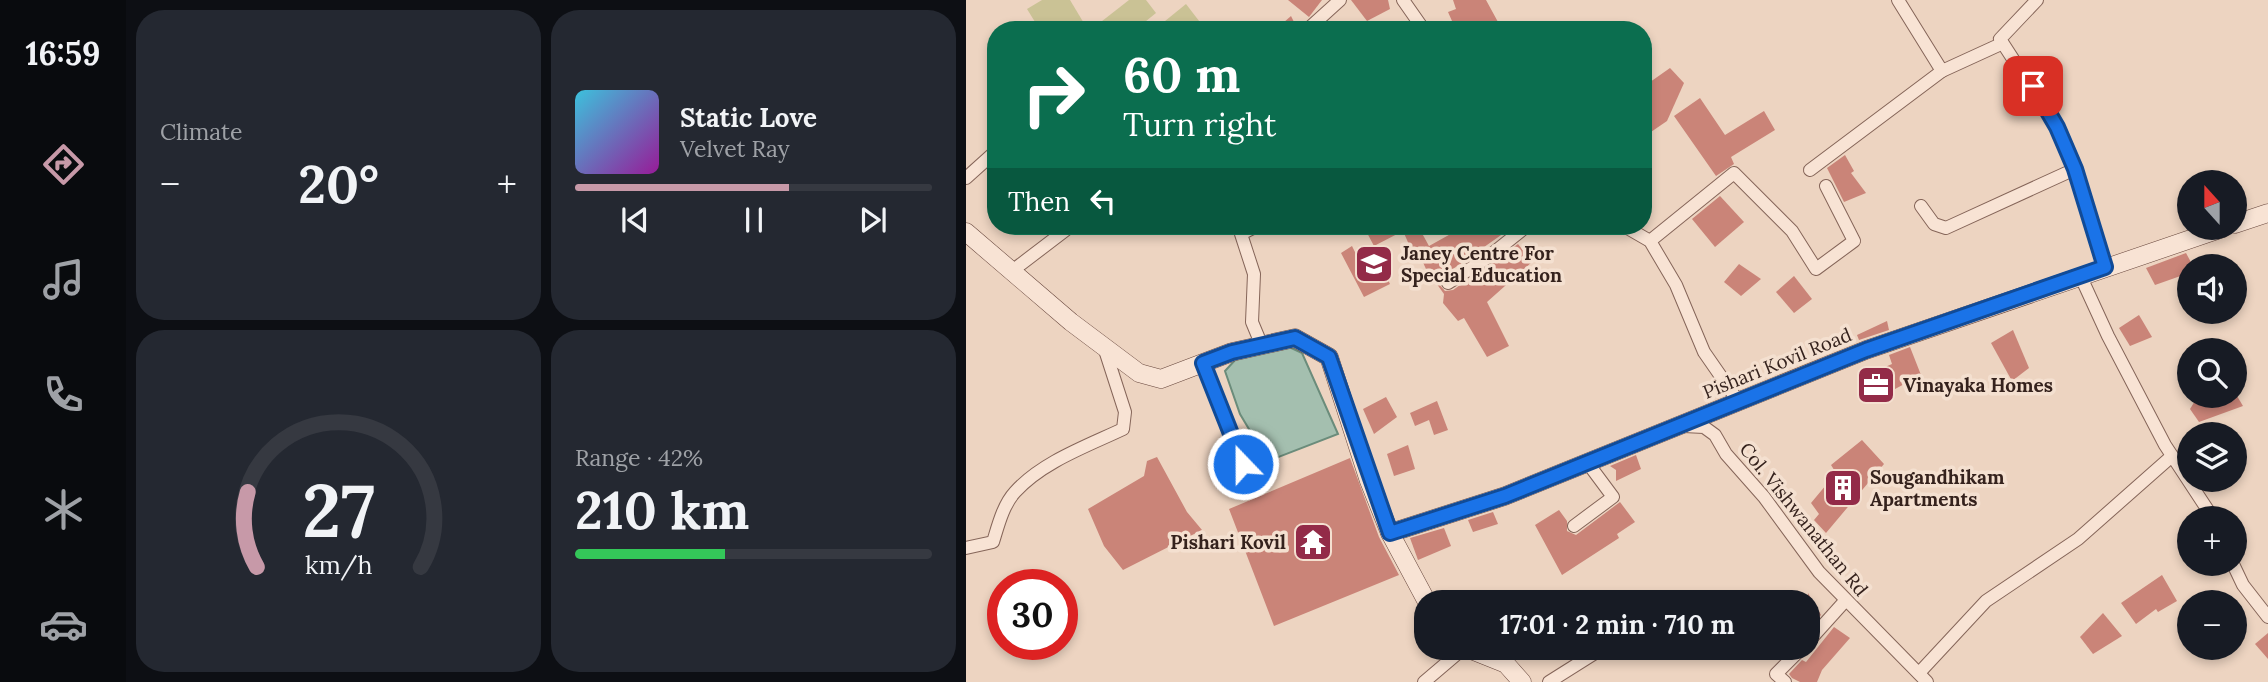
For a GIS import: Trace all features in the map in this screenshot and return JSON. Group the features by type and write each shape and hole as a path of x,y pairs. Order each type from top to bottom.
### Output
{"street":[{"path":"1317,21 1340,0"},
{"path":"1403,0 1417,21"},
{"path":"1898,0 1942,71"},
{"path":"2037,0 2002,35 2001,44 2033,86 2057,127 2075,169 2105,267"},
{"path":"1810,170 1942,71 2001,44"},
{"path":"966,178 987,159"},
{"path":"1922,206 1934,223 1946,228 2075,169"},
{"path":"1650,242 1734,173 1792,231 1816,269 1854,241 1826,186"},
{"path":"2247,220 2268,213"},
{"path":"966,232 1139,373 1161,379 1203,363 1295,338 1329,357 1390,533 1421,590"},
{"path":"1012,271 1059,235"},
{"path":"1241,235 1254,274 1252,322 1262,346"},
{"path":"1447,284 1515,235"},
{"path":"1639,235 1650,242 1676,285 1704,352 1738,401"},
{"name":"Pishari Kovil Road","path":"1390,533 1505,496 1866,350 2187,240"},
{"path":"2080,275 2108,336 2172,456 2205,506"},
{"path":"966,548 993,542 1003,512 1015,492 1053,463 1123,429 1125,412 1104,347"},
{"path":"1203,363 1253,489"},
{"name":"Col. Vishwanathan Rd","path":"1676,425 1704,427 1715,435 1726,454 1758,489 1819,572 1923,678"},
{"path":"1923,678 1986,601 2078,539 2172,456"},
{"path":"1574,526 1613,497 1587,462"},
{"path":"2239,576 2268,617"},
{"path":"1820,629 1845,601"},
{"path":"1424,682 1451,660"},
{"path":"1496,660 1506,664 1522,682"},
{"path":"1549,682 1584,660"},
{"path":"1785,682 1776,674 1790,660"}],"shaded area":[{"path":"1042,0 1070,0 1083,21 1034,21 1027,9"},
{"path":"1129,0 1146,0 1156,13 1146,21 1102,21"},
{"path":"1186,4 1199,21 1165,21"},
{"path":"1287,346 1302,353 1338,434 1268,461 1240,414 1225,371 1237,358"}],"building":[{"path":"1288,0 1322,0 1309,17"},
{"path":"1351,0 1388,0 1390,9 1367,21"},
{"path":"1453,0 1486,0 1497,21 1452,21 1448,12 1456,9"},
{"path":"1670,68 1684,83 1667,121 1652,131 1652,81"},
{"path":"1700,98 1725,135 1764,111 1775,130 1731,157 1734,164 1716,176 1674,116"},
{"path":"1845,155 1854,171 1851,173 1866,193 1844,202 1827,168"},
{"path":"1720,196 1744,222 1715,247 1692,219"},
{"path":"1368,235 1395,235 1374,246"},
{"path":"1405,235 1423,235 1429,246 1449,235 1501,235 1443,276 1439,284 1445,291 1453,290 1518,244 1532,262 1487,302 1509,346 1487,357 1464,318 1458,321 1443,303 1444,294 1426,269 1416,247 1411,249"},
{"path":"1352,246 1357,256 1372,247 1390,284 1364,297 1341,253"},
{"path":"2177,256 2177,277 2155,285 2146,268"},
{"path":"1739,264 1761,279 1741,296 1724,282"},
{"path":"1794,276 1812,299 1794,313 1776,292"},
{"path":"2139,315 2152,337 2130,346 2119,328"},
{"path":"1887,321 1889,330 1859,340 1857,335"},
{"path":"2013,330 2029,368 2012,381 1991,343"},
{"path":"1910,347 1921,375 1871,402 1862,377 1892,364 1889,355"},
{"path":"1386,397 1397,417 1374,434 1363,409"},
{"path":"1437,401 1448,430 1434,435 1429,420 1415,426 1410,413"},
{"path":"2191,408 2238,408 2199,422"},
{"name":"Sougandhikam Apartments","path":"1862,440 1884,464 1826,533 1814,520 1819,514 1811,503 1836,473 1831,465"},
{"path":"1408,445 1415,469 1394,476 1387,454"},
{"path":"1636,455 1641,469 1616,481 1616,470 1610,466"},
{"path":"1157,457 1187,512 1202,530 1123,570 1104,546 1088,509 1144,476 1147,461"},
{"name":"Pishari Kovil","path":"1350,458 1379,537 1399,575 1274,626 1229,509"},
{"path":"1620,502 1635,522 1617,534 1619,538 1562,575 1535,525 1559,510 1567,521 1567,531 1576,535"},
{"path":"1493,512 1498,524 1473,532 1468,520"},
{"path":"1444,528 1451,546 1418,560 1410,538"},
{"path":"2162,575 2177,601 2158,612 2156,609 2136,624 2121,603"},
{"path":"2103,613 2122,636 2093,654 2080,637"},
{"path":"1834,627 1850,638 1822,670 1817,682 1800,682 1792,678 1789,674 1802,660 1820,660 1820,644"},
{"path":"2268,633 2268,659 2255,644"}],"place":[{"name":"Janey Centre For Special Education","path":"1374,264"},
{"name":"Vinayaka Homes","path":"1876,385"},
{"name":"Sougandhikam Apartments","path":"1843,488"},
{"name":"Pishari Kovil","path":"1313,542"}],"route":[{"path":"1243,464 1203,363 1232,352 1295,338 1329,357 1390,533 1505,496 1866,350 2105,267 2088,220 2075,169 2057,127 2033,86"}]}
